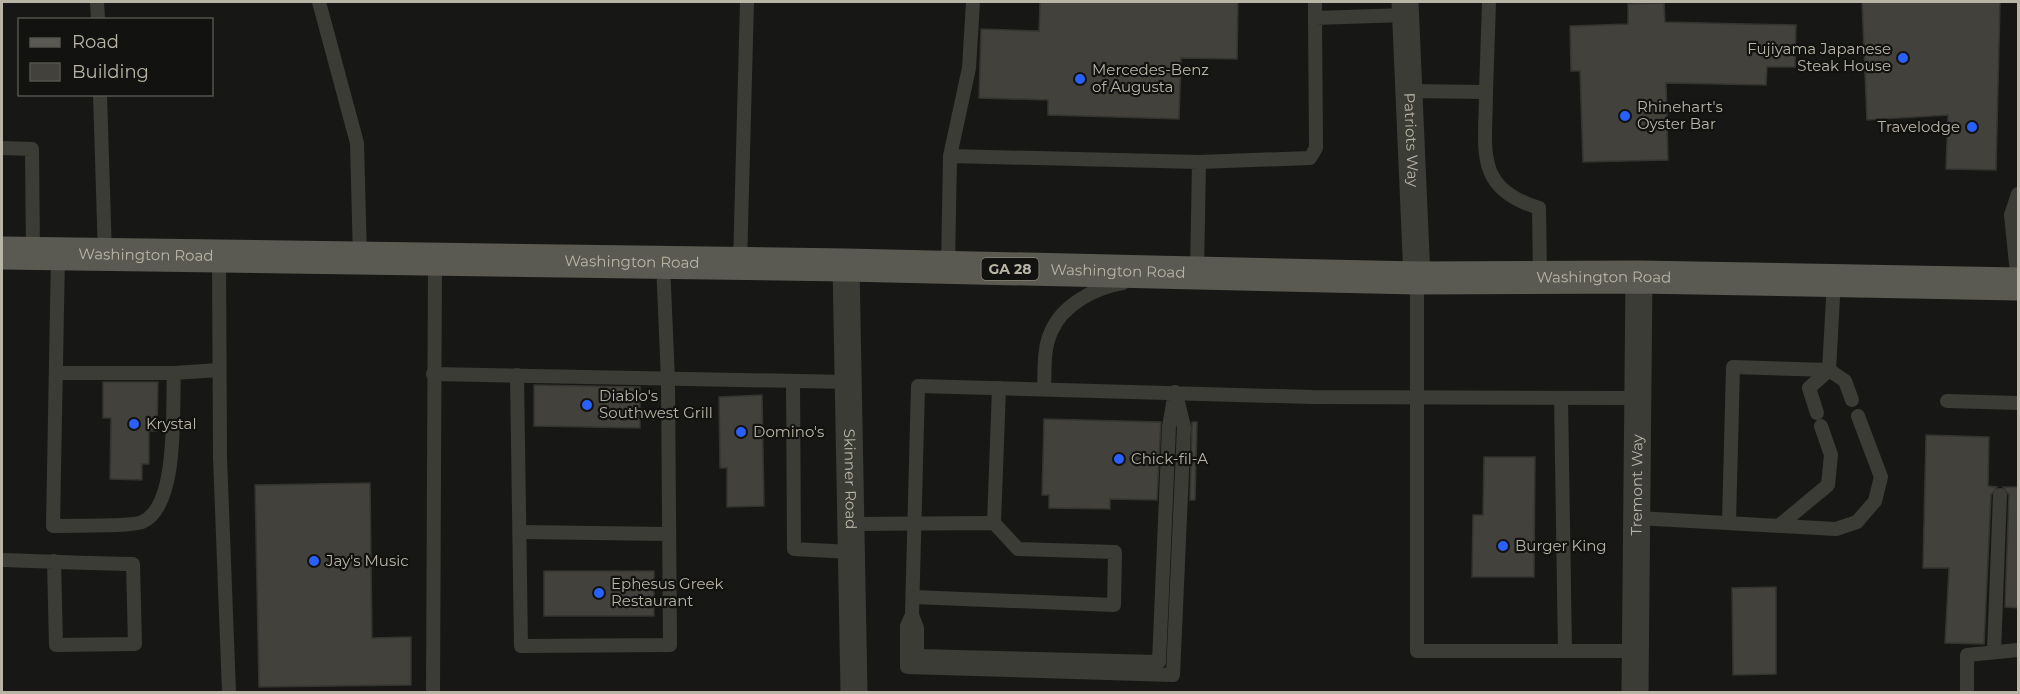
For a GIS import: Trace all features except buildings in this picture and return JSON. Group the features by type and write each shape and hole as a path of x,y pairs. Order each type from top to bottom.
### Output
{"main road":[{"name":"Washington Road","path":"31,254 846,265 1417,278 1639,277 2019,284"}],"street":[{"name":"Patriots Way","path":"1405,8 1417,278"},
{"name":"Skinner Road","path":"846,265 854,693"},
{"name":"Tremont Way","path":"1635,693 1639,277"}],"lane":[{"path":"97,2 98,18"},
{"path":"319,2 357,143 360,258"},
{"path":"740,264 747,2"},
{"path":"948,267 950,156 969,68 973,2"},
{"path":"950,156 1199,162 1310,158 1316,148 1315,2"},
{"path":"1489,2 1486,163 1498,187 1517,201 1539,208 1540,278"},
{"path":"1316,18 1405,8"},
{"path":"1408,91 1486,92"},
{"path":"100,96 105,255"},
{"path":"2,148 32,149 31,254 56,373 53,526 142,522 161,506 168,482 174,373"},
{"path":"1044,389 1051,332 1067,310 1090,293 1119,283 1191,273 1199,162"},
{"path":"2019,194 2011,215 2019,284"},
{"path":"219,256 219,370 229,693"},
{"path":"433,693 435,259"},
{"path":"517,375 521,646 669,645 668,380 663,263"},
{"path":"1417,278 1417,651 1635,651"},
{"path":"1781,524 1828,485 1831,454 1809,388 1829,370 1834,280"},
{"path":"1729,522 1733,367 1829,370 1845,381 1852,400"},
{"path":"56,373 174,373 219,370"},
{"path":"433,374 848,382"},
{"path":"793,381 794,549 851,552"},
{"path":"1175,392 1184,427 1173,675 907,667 907,626 912,615 913,597 918,386 1418,397 1638,398"},
{"path":"913,597 1114,604 1114,552 1018,549 994,523 999,388"},
{"path":"912,615 917,628 917,656 1159,662 1169,427 1175,392"},
{"path":"1561,398 1565,651"},
{"path":"1947,400 2019,403"},
{"path":"1637,518 1781,524 1836,529 1857,522 1875,501 1881,477 1858,416"},
{"path":"1994,652 2000,495"},
{"path":"851,524 994,523"},
{"path":"520,532 669,534"},
{"path":"2,560 54,561 77,565 133,564 135,644 56,645 54,561"},
{"path":"1967,693 1968,655 2019,650"}],"place":[{"name":"Fujiyama Japanese Steak House","path":"1903,58"},
{"name":"Mercedes-Benz of Augusta","path":"1080,79"},
{"name":"Rhinehart's Oyster Bar","path":"1625,116"},
{"name":"Travelodge","path":"1972,127"},
{"name":"Diablo's Southwest Grill","path":"587,405"},
{"name":"Krystal","path":"134,424"},
{"name":"Domino's","path":"741,432"},
{"name":"Chick-fil-A","path":"1119,459"},
{"name":"Burger King","path":"1503,546"},
{"name":"Jay's Music","path":"314,561"},
{"name":"Ephesus Greek Restaurant","path":"599,593"}]}
